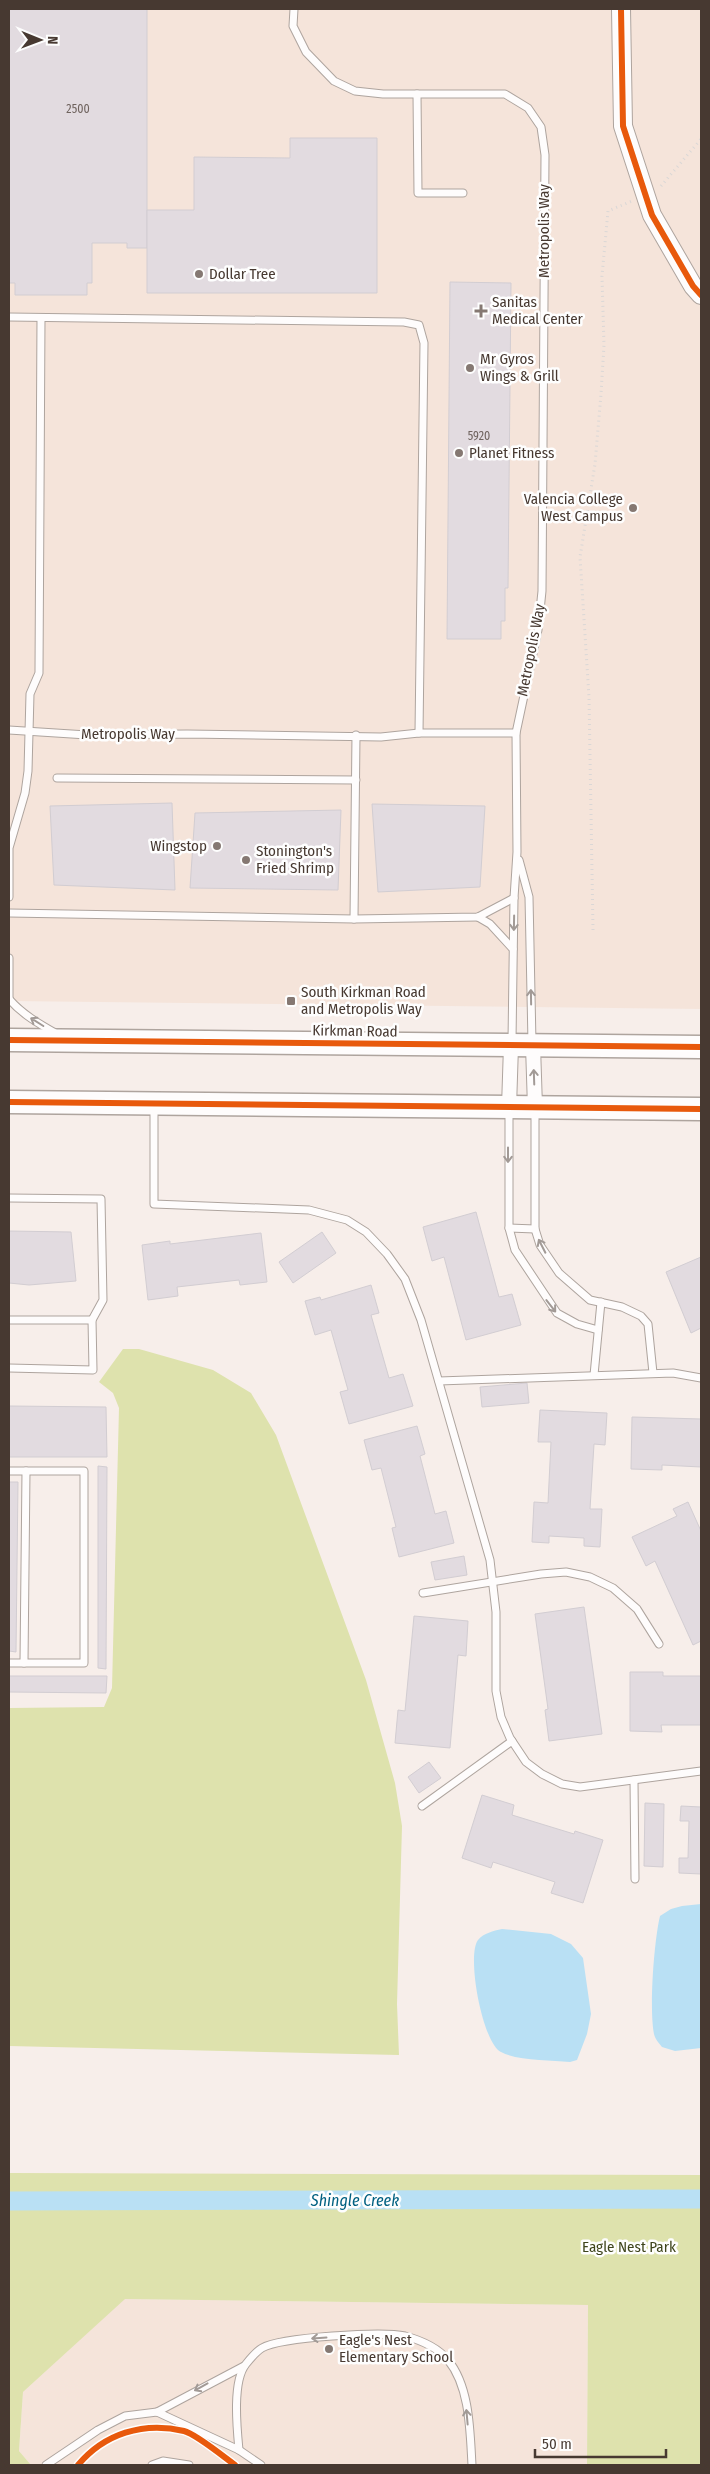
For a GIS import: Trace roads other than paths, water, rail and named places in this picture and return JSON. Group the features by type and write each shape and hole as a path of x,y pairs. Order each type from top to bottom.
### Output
{"main road":[{"name":"Kirkman Road","path":"9,1040 701,1048"},
{"path":"9,1102 701,1109"}],"street":[{"path":"621,9 623,126 652,215 693,286 701,295"},
{"path":"509,1107 522,1046"},
{"path":"522,1046 535,1107"}],"lane":[{"name":"Metropolis Way","path":"294,9 293,26 306,52 334,81 355,91 417,94 505,94 528,108 541,127 545,154 542,591 538,630 516,733 517,852"},
{"path":"417,94 418,193 462,193"},
{"path":"9,317 404,322 419,325 424,343 419,733"},
{"path":"9,897 9,848 25,793 30,694 39,673 41,318"},
{"name":"Metropolis Way","path":"9,730 86,735 356,735 381,737 419,733 516,733"},
{"path":"354,919 356,735"},
{"path":"57,778 356,780"},
{"path":"517,852 513,948 522,1046"},
{"path":"517,852 528,897 522,1046"},
{"path":"9,913 354,919 478,917 514,898"},
{"path":"478,917 490,924 513,948"},
{"path":"9,958 9,998 16,1008 37,1023 70,1041"},
{"path":"154,1103 154,1204 308,1210 347,1220 360,1228 387,1254 405,1279 421,1320 490,1560 496,1612 496,1691 500,1717 512,1741 526,1762 542,1774 562,1784 580,1787 701,1771"},
{"path":"509,1107 509,1228 515,1250 556,1313 577,1324 598,1330"},
{"path":"535,1107 535,1229 540,1245 559,1273 590,1300 622,1307 641,1316 648,1324 653,1374"},
{"path":"9,1198 101,1199 104,1300 92,1320 93,1370 9,1368"},
{"path":"509,1228 535,1229"},
{"path":"594,1375 601,1302"},
{"path":"9,1320 92,1320"},
{"path":"439,1381 673,1373 701,1378"},
{"path":"9,1471 84,1471 84,1663 9,1663"},
{"path":"24,1663 26,1471"},
{"path":"423,1593 541,1574 566,1572 590,1577 613,1588 637,1609 659,1644"},
{"path":"422,1806 512,1741"},
{"path":"634,1780 635,1879"},
{"path":"46,2465 63,2456 98,2430 125,2416 157,2412 244,2366 262,2348 288,2341 380,2335 404,2336 428,2344 446,2358 459,2374 465,2400 472,2465"},
{"path":"239,2450 235,2410 244,2366"},
{"path":"157,2412 239,2450 258,2464"},
{"path":"55,2465 63,2456"},
{"path":"152,2465 163,2461 189,2465"}],"water":[{"path":"701,1904 701,2048 675,2051 662,2047 654,2034 652,1992 658,1927 660,1916 671,1909"},
{"path":"502,1929 551,1934 571,1944 583,1958 591,2014 587,2034 577,2060 570,2062 516,2057 501,2052 494,2046 478,1999 474,1963 478,1940 483,1936"}],"waterway":[{"name":"Shingle Creek","path":"9,2201 701,2199"}],"place":[{"name":"Dollar Tree","path":"199,274"},
{"name":"Sanitas Medical Center","path":"481,311"},
{"name":"Mr Gyros Wings & Grill","path":"470,368"},
{"name":"Planet Fitness","path":"459,453"},
{"name":"Valencia College West Campus","path":"633,508"},
{"name":"Wingstop","path":"217,846"},
{"name":"Stonington's Fried Shrimp","path":"246,860"},
{"name":"South Kirkman Road and Metropolis Way","path":"291,1001"},
{"name":"Eagle's Nest Elementary School","path":"329,2349"}],"park label":[{"name":"Eagle Nest Park","path":"629,2247"}]}
